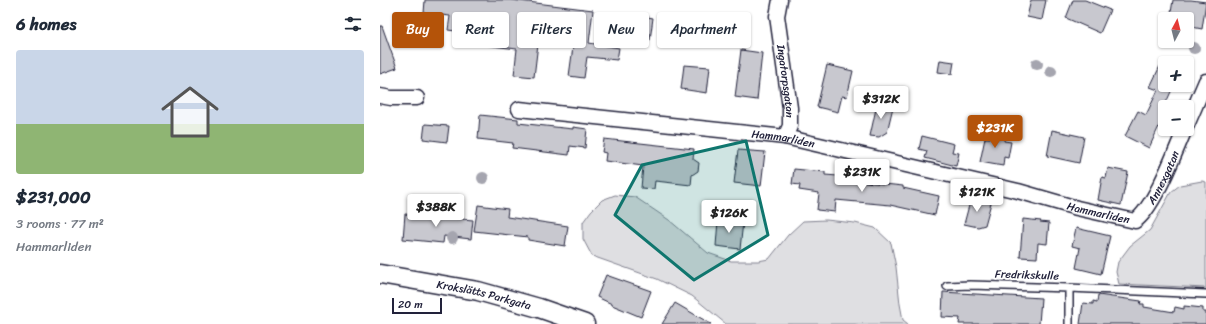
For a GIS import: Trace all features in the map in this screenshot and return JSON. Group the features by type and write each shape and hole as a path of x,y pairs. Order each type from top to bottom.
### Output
{"street":[{"name":"Ingatorpsgatan","path":"780,0 777,16 790,108 790,126 785,137"},
{"path":"1194,109 1206,81"},
{"path":"380,96 417,98"},
{"name":"Hammarliden","path":"519,109 785,137 1018,191 1077,208 1135,221"},
{"name":"Annexgatan","path":"1135,221 1142,216 1164,178 1182,136"},
{"name":"Krokslätts Parkgata","path":"380,274 478,291 539,308 585,324"}],"lane":[{"name":"Fredrikskulle","path":"947,286 970,285 1069,288 1069,324"},
{"path":"1069,288 1206,294"}],"highlighted area":[{"path":"746,141 768,235 694,280 615,215 642,165"}],"shaded area":[{"path":"1202,181 1206,182 1206,288 1119,284 1116,272 1118,262 1130,246 1150,230 1171,192 1180,185"},
{"path":"615,195 635,197 669,220 708,253 731,261 758,261 769,259 788,235 803,221 826,220 855,223 875,228 891,243 896,267 903,320 908,324 726,324 692,296 657,279 592,256 583,239 583,222 602,200"}],"building":[{"path":"425,0 511,0 593,10 589,43 594,44 594,48 619,48 617,60 587,57 584,78 569,76 573,48 586,48 586,12 517,12 517,48 537,48 534,77 514,75 517,49 509,48 509,12 452,12 452,31 448,30 450,16 444,15 444,12 424,12"},
{"path":"1031,0 1046,0 1042,20 1027,17"},
{"path":"1073,0 1085,0 1110,10 1100,33 1066,18"},
{"path":"1173,0 1206,2 1202,29 1194,27 1194,12 1171,12"},
{"path":"649,17 653,18 649,40"},
{"path":"380,26 382,26 397,68 380,74"},
{"path":"741,50 762,53 757,100 735,97"},
{"path":"940,60 954,62 952,74 938,72"},
{"path":"684,65 710,67 707,93 681,89"},
{"path":"827,65 853,71 847,97 842,96 838,112 817,107"},
{"path":"1158,70 1158,90 1150,87"},
{"path":"1158,90 1158,92 1171,92 1167,100 1158,100 1158,128 1149,148 1125,136 1138,111 1146,115"},
{"path":"877,104 893,107 887,132 879,137 870,136"},
{"path":"480,115 518,119 518,123 573,129 573,127 587,129 585,148 570,146 569,155 512,148 513,143 478,139"},
{"path":"425,124 449,126 447,142 423,139"},
{"path":"991,129 1005,132 1004,141 1011,142 1008,158 1004,157 1003,166 980,162 985,138 990,138"},
{"path":"1052,130 1084,137 1079,163 1047,156"},
{"path":"922,136 954,144 952,152 959,153 956,166 925,158 927,151 919,149"},
{"path":"604,139 694,149 693,159 699,163 698,171 692,175 691,185 655,181 654,189 641,188 643,166 605,161 606,153 602,152"},
{"path":"738,150 765,152 761,186 734,183"},
{"path":"1108,168 1128,172 1121,205 1098,200 1102,177 1106,178"},
{"path":"794,169 825,172 825,175 838,176 838,179 903,186 903,188 939,196 935,215 890,205 836,200 835,212 817,210 819,193 799,190 800,185 792,184"},
{"path":"971,198 991,203 985,225 978,227 964,224"},
{"path":"478,205 508,209 507,217 568,226 565,246 528,240 528,237 474,231"},
{"path":"405,214 473,220 471,239 444,236 443,243 403,239"},
{"path":"1023,219 1049,223 1047,244 1038,243 1037,258 1020,257"},
{"path":"718,220 743,222 740,249 716,246"},
{"path":"1076,228 1110,236 1101,274 1076,268 1080,248 1072,246"},
{"path":"606,275 651,291 641,317 597,297"},
{"path":"943,292 1041,298 1039,324 959,324 960,318 942,317"},
{"path":"1098,295 1141,301 1140,304 1144,304 1144,307 1174,312 1175,307 1184,309 1184,306 1203,308 1203,312 1206,312 1206,324 1080,324 1083,303 1093,304 1093,301 1097,302"},
{"path":"675,303 711,324 662,324"}]}
